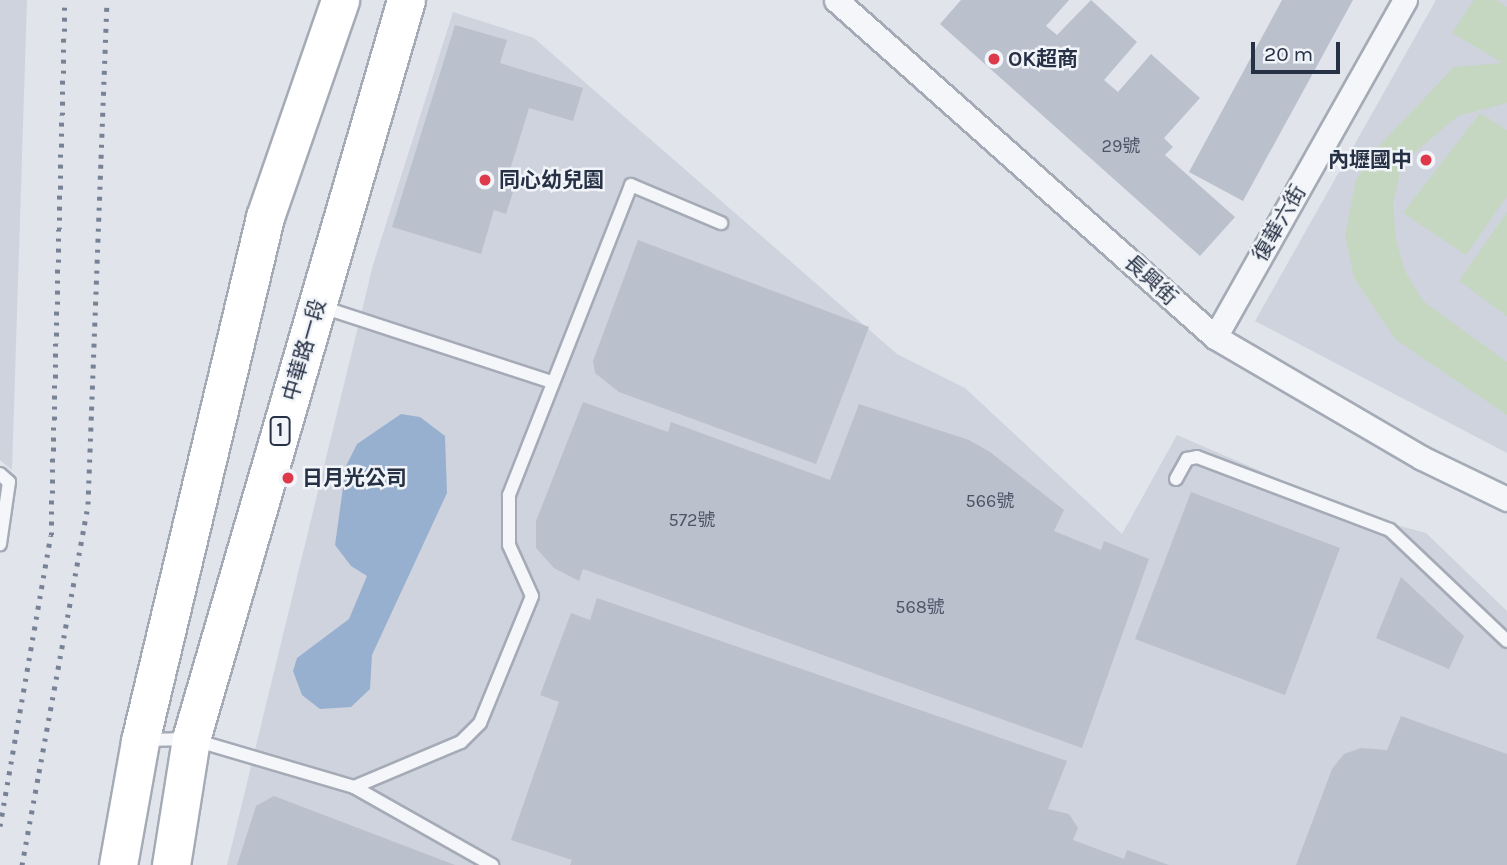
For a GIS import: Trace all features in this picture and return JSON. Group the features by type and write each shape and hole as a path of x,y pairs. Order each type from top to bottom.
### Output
{"main road":[{"path":"118,865 140,741 265,217 340,0"},
{"name":"中華路一段","path":"171,865 191,739 406,0"}],"street":[{"name":"長興街","path":"836,0 1215,337 1422,458 1507,499"},
{"name":"復華六街","path":"1215,337 1405,0"}],"lane":[{"path":"354,787 461,742 480,723 532,596 509,545 509,495 551,382 631,185 721,223"},
{"path":"317,305 551,382"},
{"path":"1177,479 1187,459 1197,457 1390,530 1507,641"},
{"path":"0,474 9,482 0,544"},
{"path":"140,741 191,739 354,787 492,865"}],"shaded area":[{"path":"0,0 27,0 12,470 0,460"},
{"name":"內壢國中","path":"1436,0 1507,0 1507,453 1255,321"},
{"path":"453,12 534,38 897,354 965,388 1122,534 1177,435 1367,517 1426,533 1507,611 1507,865 227,865 373,265"}],"green space":[{"path":"1474,0 1496,0 1507,7 1507,103 1458,116 1402,163 1393,204 1396,239 1405,271 1423,301 1507,362 1507,415 1396,340 1354,278 1345,235 1356,180 1380,145 1454,67 1503,63 1452,33"},
{"path":"1480,113 1507,130 1507,196 1466,255 1403,213"},
{"path":"1507,212 1507,316 1459,281"}],"water":[{"path":"401,414 420,417 445,436 447,493 372,655 370,689 351,707 320,709 302,695 293,671 297,658 349,619 367,576 351,566 335,545 346,466 357,444"}],"building":[{"path":"961,0 1069,0 1046,26 1057,35 1091,0 1137,42 1104,80 1118,92 1151,54 1200,98 1164,138 1173,147 1165,155 1235,217 1200,256 940,24"},
{"path":"1282,0 1353,0 1243,201 1189,172"},
{"name":"同心幼兒園","path":"455,25 507,40 500,63 583,88 573,121 529,108 505,186 514,189 506,214 494,210 481,254 392,227"},
{"path":"638,240 869,327 816,464 619,392 595,373 593,361"},
{"path":"583,402 668,432 671,422 830,480 859,404 969,440 990,452 1064,510 1054,531 1101,550 1104,541 1149,559 1082,748 583,569 579,581 554,568 536,548 536,521"},
{"path":"1191,492 1340,548 1285,695 1135,639"},
{"path":"1401,577 1464,636 1449,669 1376,638"},
{"path":"597,598 1067,761 1048,809 1069,814 1078,828 1073,840 1124,859 1127,850 1169,865 570,865 572,860 511,840 559,702 540,695 571,613 590,620"},
{"path":"1401,716 1507,754 1507,865 1296,865 1332,769 1344,754 1361,748 1387,750"},
{"path":"274,796 455,865 237,865 256,806"}],"railway":[{"path":"0,826 51,535 65,0"},
{"path":"22,865 88,504 107,0"}],"place":[{"name":"OK超商","path":"994,59"},
{"name":"內壢國中","path":"1426,160"},
{"name":"同心幼兒園","path":"485,180"},
{"name":"日月光公司","path":"288,478"}]}
